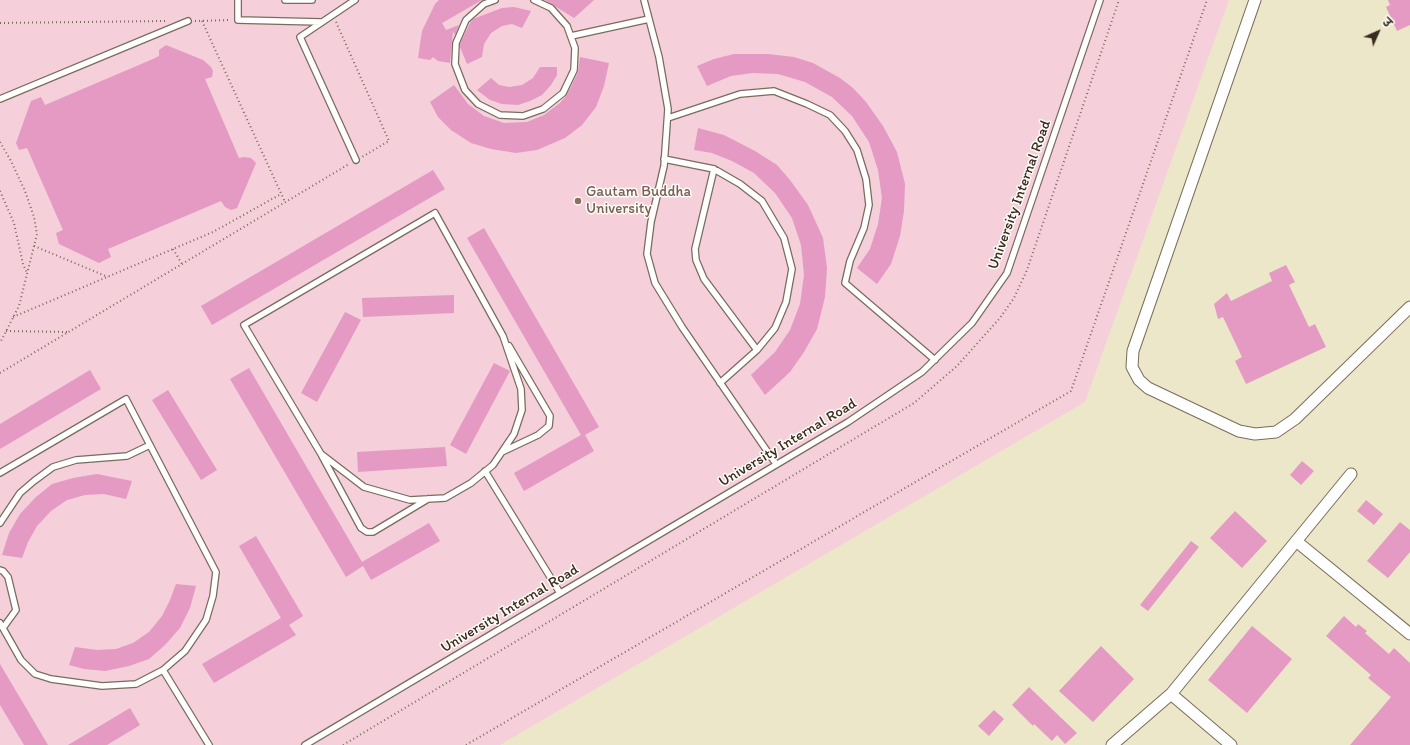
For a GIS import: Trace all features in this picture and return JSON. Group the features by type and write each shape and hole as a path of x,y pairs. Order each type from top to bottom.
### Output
{"street":[{"path":"1255,0 1133,351 1132,367 1139,380 1148,388 1239,431 1255,434 1276,432 1295,419 1410,307"},
{"path":"1112,745 1171,694 1351,474"},
{"path":"1296,541 1410,634"},
{"path":"1171,694 1231,745"}],"lane":[{"path":"238,0 238,20 322,22"},
{"path":"285,0 312,0"},
{"path":"355,0 300,37 356,160"},
{"path":"495,0 484,4 466,20 456,43 455,64 465,90 478,104 500,115 523,116 544,110 563,93 574,70 574,48 567,26 551,8 534,0"},
{"path":"644,0 659,56 668,109 664,159 651,222 647,254 655,283 682,327 776,464"},
{"name":"University Internal Road","path":"305,745 848,422 922,372 935,360 972,323 1007,273 1100,0"},
{"path":"571,36 649,19"},
{"path":"0,99 188,21"},
{"path":"668,118 740,94 774,91 830,115 845,130 857,150 866,180 869,205 864,228 850,261 845,283 935,360"},
{"path":"664,159 714,169 740,184 762,201 784,238 792,269 786,302 775,328 756,350 720,383"},
{"path":"714,169 695,249 696,260 704,279 756,350"},
{"path":"430,499 373,532 366,532 361,528 321,454 244,324 434,213 550,416 549,426 538,434 501,452"},
{"path":"321,454 364,487 410,500 445,498 471,483 493,464 514,434 522,410 521,389 503,336"},
{"path":"0,473 126,399 216,572 214,596 206,620 185,651 163,670 136,684 102,686 51,679 35,674 21,660 1,626 16,610 8,577 3,571 0,570"},
{"path":"0,523 20,493 34,480 53,467 76,460 127,456 150,445"},
{"path":"485,471 560,593"},
{"path":"163,670 209,745"}],"path":[{"path":"343,745 914,403 957,366 1000,318 1014,298 1027,270 1118,0"},
{"path":"466,745 1071,391 1207,0"},
{"path":"0,372 389,141 333,14"},
{"path":"202,20 285,202"},
{"path":"188,21 238,20"},
{"path":"0,23 165,21"},
{"path":"0,142 25,191 34,217 36,234 19,306 0,343"},
{"path":"0,191 14,223 23,264 27,273"},
{"path":"13,317 213,232 281,194"},
{"path":"34,246 108,277"},
{"path":"173,249 182,264"},
{"path":"6,331 68,332"}],"shaded area":[{"name":"Gautam Buddha University","path":"0,0 1229,0 1085,402 500,745 0,745"}],"building":[{"path":"439,0 482,0 442,23 446,30 459,25 455,35 453,31 450,63 438,61 433,57 430,60 418,58 422,31 435,4"},
{"path":"545,0 594,0 574,18"},
{"path":"1388,0 1410,0 1410,25 1397,31 1386,7 1390,5"},
{"path":"514,7 531,11 522,28 512,24 502,26 491,33 484,44 482,57 467,64 460,44 473,19 502,8"},
{"path":"166,45 203,60 211,67 213,71 212,77 205,79 239,158 251,158 256,163 237,208 231,210 225,207 221,201 108,249 111,257 99,263 59,244 56,233 63,230 27,148 19,150 16,143 31,101 41,97 45,105 153,59 159,56 159,50"},
{"path":"734,54 768,54 794,57 813,63 840,78 853,88 866,102 883,126 897,152 905,184 904,211 900,236 891,264 877,284 857,268 870,249 878,224 882,198 878,170 869,142 852,116 832,97 805,82 778,74 753,73 731,76 707,86 697,66 714,59"},
{"path":"580,57 609,63 604,86 596,107 582,125 565,138 537,150 516,153 491,149 471,143 451,130 438,117 430,102 454,85 468,104 484,116 504,123 527,122 544,115 560,103 566,96 578,72"},
{"path":"540,67 557,67 557,75 542,95 530,101 518,105 502,104 490,100 477,90 491,78 499,85 509,87 522,85 533,78"},
{"path":"698,128 724,135 755,151 777,165 808,205 823,238 827,268 825,297 817,329 804,352 790,372 765,395 751,375 775,352 790,330 800,304 804,275 801,245 792,218 775,193 754,173 732,161 712,153 694,150"},
{"path":"433,170 445,189 212,325 201,306"},
{"path":"484,228 599,427 585,435 594,451 524,491 514,473 581,435 467,238"},
{"path":"1286,265 1295,282 1289,285 1309,327 1315,324 1326,347 1246,384 1235,361 1242,357 1223,317 1218,319 1214,304 1227,293 1231,301 1272,281 1269,273"},
{"path":"454,295 454,313 363,317 362,298"},
{"path":"345,312 361,320 317,402 301,393"},
{"path":"494,363 510,371 466,454 450,445"},
{"path":"249,368 362,562 429,523 440,541 371,580 363,566 346,577 230,379"},
{"path":"90,370 101,389 0,449 0,424"},
{"path":"168,390 217,470 201,480 152,400"},
{"path":"445,447 447,466 358,472 357,452"},
{"path":"1302,461 1314,471 1301,485 1290,475"},
{"path":"97,474 132,481 126,499 104,494 85,495 67,500 51,511 37,526 28,542 22,558 2,555 9,533 20,514 36,497 52,484 73,478"},
{"path":"1366,500 1383,514 1374,525 1357,511"},
{"path":"1235,511 1267,541 1242,568 1210,538"},
{"path":"1400,522 1410,530 1410,552 1388,578 1367,561"},
{"path":"256,536 303,616 289,625 296,635 214,683 202,664 281,618 239,546"},
{"path":"1191,541 1199,547 1148,611 1140,605"},
{"path":"176,584 196,586 190,608 180,628 165,645 149,659 129,666 105,671 84,669 69,665 75,647 97,650 116,649 133,643 149,632 162,616"},
{"path":"1344,616 1356,627 1358,624 1367,631 1365,633 1389,654 1394,648 1410,663 1410,745 1350,745 1391,697 1368,678 1371,675 1326,636"},
{"path":"1252,626 1292,659 1247,713 1208,680"},
{"path":"1101,646 1134,679 1093,722 1059,691"},
{"path":"0,664 48,745 24,745 0,705"},
{"path":"1029,687 1077,733 1065,744 1057,735 1052,741 1034,724 1033,726 1012,705"},
{"path":"130,708 140,725 107,745 68,745"},
{"path":"994,710 1004,719 989,736 978,726"}],"place":[{"name":"Gautam Buddha University","path":"578,201"}]}
